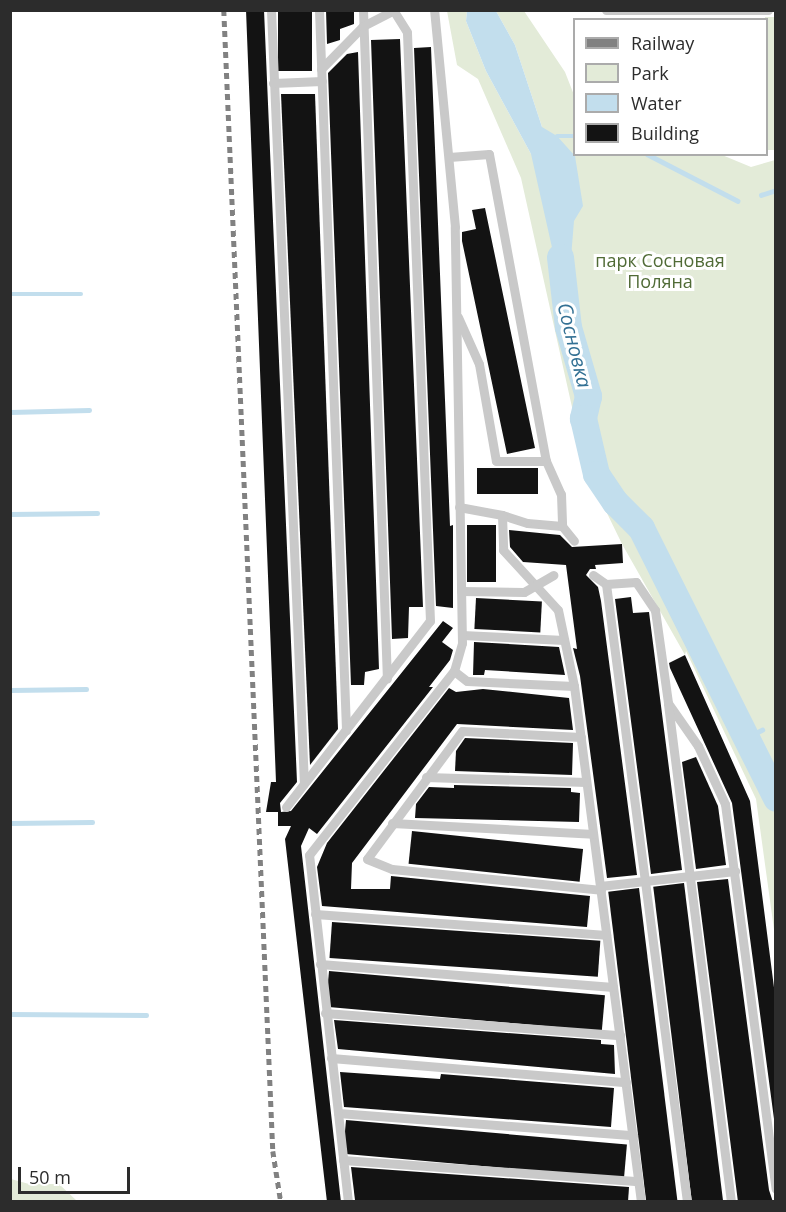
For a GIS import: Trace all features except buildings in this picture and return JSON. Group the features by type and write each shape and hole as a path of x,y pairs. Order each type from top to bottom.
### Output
{"lane":[{"path":"271,10 304,783"},
{"path":"319,10 346,730"},
{"path":"363,10 387,679"},
{"path":"348,1202 309,855 454,671 462,635 456,313 449,157 434,10"},
{"path":"606,10 768,10"},
{"path":"286,807 430,621 407,32 394,11 363,26 321,69"},
{"path":"273,83 322,81"},
{"path":"449,157 489,154 546,461 561,494 562,526 574,541"},
{"path":"456,313 479,364 496,461 546,461"},
{"path":"459,507 502,515 527,524 562,526"},
{"path":"502,515 503,550 558,610 574,686 641,1202"},
{"path":"461,591 524,592 534,584 554,575"},
{"path":"593,575 606,584 636,582 655,610 731,1202"},
{"path":"606,584 687,1202"},
{"path":"462,635 564,640"},
{"path":"454,671 467,681 574,686"},
{"path":"668,703 698,746 725,804 776,1189"},
{"path":"581,737 462,731 367,859 393,869 600,888 735,871"},
{"path":"426,777 586,782"},
{"path":"393,823 593,834"},
{"path":"315,914 606,935"},
{"path":"320,964 613,987"},
{"path":"325,1013 620,1035"},
{"path":"331,1058 626,1082"},
{"path":"338,1113 633,1135"},
{"path":"343,1160 638,1181"}],"green space":[{"name":"парк Сосновая Поляна","path":"447,11 467,11 466,21 486,71 531,154 542,127 515,45 496,11 524,11 565,72 573,92 573,156 724,156 751,167 775,160 775,937 756,799 686,651 685,655 622,544 586,470 521,178 478,79 457,65"},
{"path":"765,17 775,17 775,150 768,150 768,18"},
{"path":"11,1179 29,1184 59,1184 77,1201 11,1201"}],"water":[{"path":"467,11 496,11 515,45 542,127 557,136 575,156 583,206 574,221 570,270 562,292 531,154 486,71 466,21"}],"waterway":[{"path":"557,136 573,136"},
{"path":"651,156 738,201"},
{"path":"761,195 776,190"},
{"name":"Сосновка","path":"560,257 568,327 588,396 583,418 596,474 615,502 641,528 776,798"},
{"path":"10,294 81,294"},
{"path":"10,412 89,410"},
{"path":"10,514 97,513"},
{"path":"10,690 86,689"},
{"path":"746,738 762,730"},
{"path":"10,823 92,822"},
{"path":"10,1014 146,1015"}],"railway":[{"path":"224,10 273,1151 281,1202"}]}
